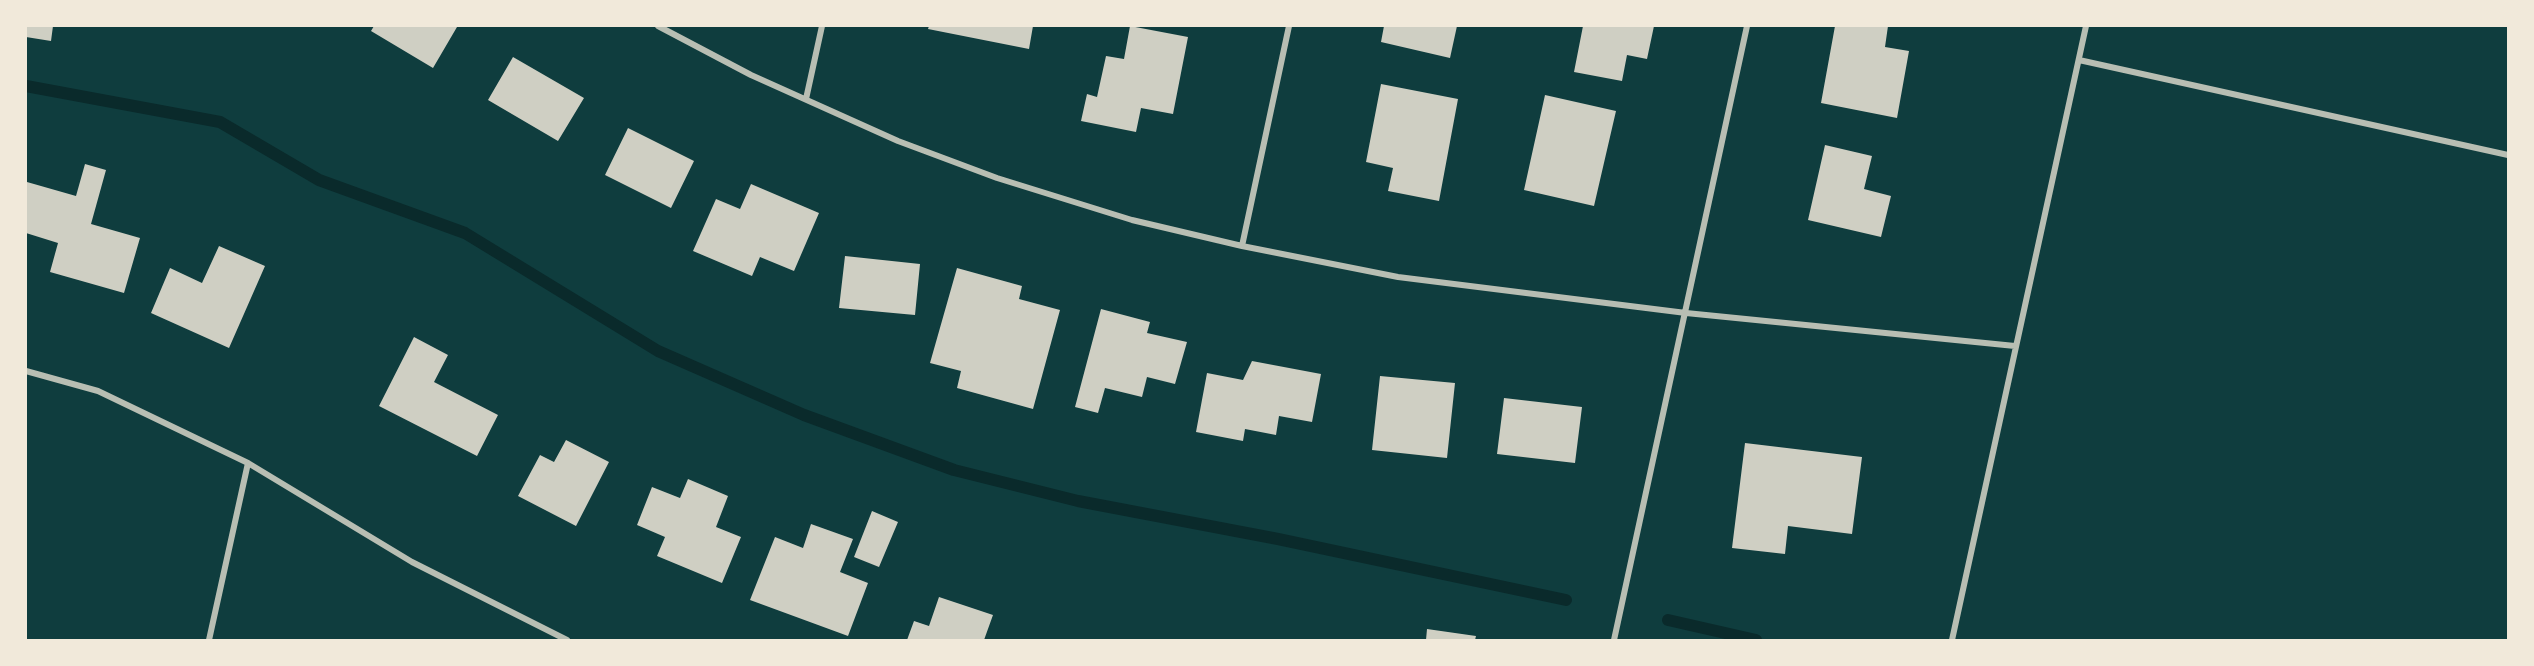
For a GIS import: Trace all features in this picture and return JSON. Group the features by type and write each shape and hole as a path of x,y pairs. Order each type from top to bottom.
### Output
{"street":[{"path":"658,26 751,75 898,141 997,178 1132,220 1242,246 1398,277 1686,313 2015,346"},
{"path":"806,99 822,26"},
{"path":"1242,246 1289,26"},
{"path":"1614,640 1747,26"},
{"path":"1952,640 2086,26"},
{"path":"2079,60 2508,155"},
{"path":"26,372 98,391 249,463 412,562 567,640"},
{"path":"209,640 249,463"}],"building":[{"path":"26,26 53,26 51,41 26,37"},
{"path":"374,26 457,27 433,68 371,31"},
{"path":"929,26 1033,26 1029,49 928,29"},
{"path":"1130,26 1188,37 1173,114 1141,108 1136,132 1081,121 1087,94 1097,97 1106,56 1124,59"},
{"path":"1384,26 1457,26 1450,58 1381,42"},
{"path":"1583,26 1654,26 1647,59 1627,55 1622,81 1574,72"},
{"path":"1835,26 1888,26 1885,47 1909,51 1897,118 1821,103"},
{"path":"513,57 584,98 558,141 488,100"},
{"path":"1381,84 1458,99 1439,201 1388,191 1393,168 1366,162"},
{"path":"1545,95 1616,111 1594,206 1524,190"},
{"path":"628,128 694,161 671,208 605,175"},
{"path":"1825,145 1872,156 1864,189 1891,196 1881,237 1808,220"},
{"path":"85,164 106,170 91,224 140,238 124,293 50,272 58,243 26,233 27,182 76,196"},
{"path":"751,184 819,213 794,271 760,257 752,276 693,251 716,199 740,209"},
{"path":"219,246 265,266 229,348 151,313 170,268 202,283"},
{"path":"845,256 920,264 915,315 839,308"},
{"path":"957,268 1022,286 1019,299 1060,310 1033,409 957,388 961,371 930,363"},
{"path":"1101,309 1150,322 1147,333 1187,342 1175,384 1147,377 1142,397 1105,388 1098,413 1075,407"},
{"path":"414,337 448,355 434,382 498,415 477,456 379,406"},
{"path":"1252,361 1321,374 1312,422 1279,416 1276,435 1245,429 1243,441 1196,432 1207,373 1243,380"},
{"path":"1380,376 1455,383 1447,458 1372,450"},
{"path":"1504,398 1582,407 1575,463 1497,454"},
{"path":"566,440 609,462 576,526 518,496 540,455 554,462"},
{"path":"1745,443 1862,457 1852,534 1788,526 1785,554 1732,548"},
{"path":"688,479 728,496 716,527 741,537 722,583 657,556 665,537 637,525 652,487 680,498"},
{"path":"872,511 898,522 879,567 854,557"},
{"path":"811,524 853,539 840,572 868,583 848,636 750,600 775,537 803,548"},
{"path":"939,597 993,615 984,640 907,640 914,621 929,626"},
{"path":"1427,629 1476,636 1475,640 1426,640"}],"waterway":[{"path":"26,86 220,122 319,180 465,233 658,351 804,415 954,470 1078,501 1278,539 1566,600"},
{"path":"1668,620 1756,640"}]}
